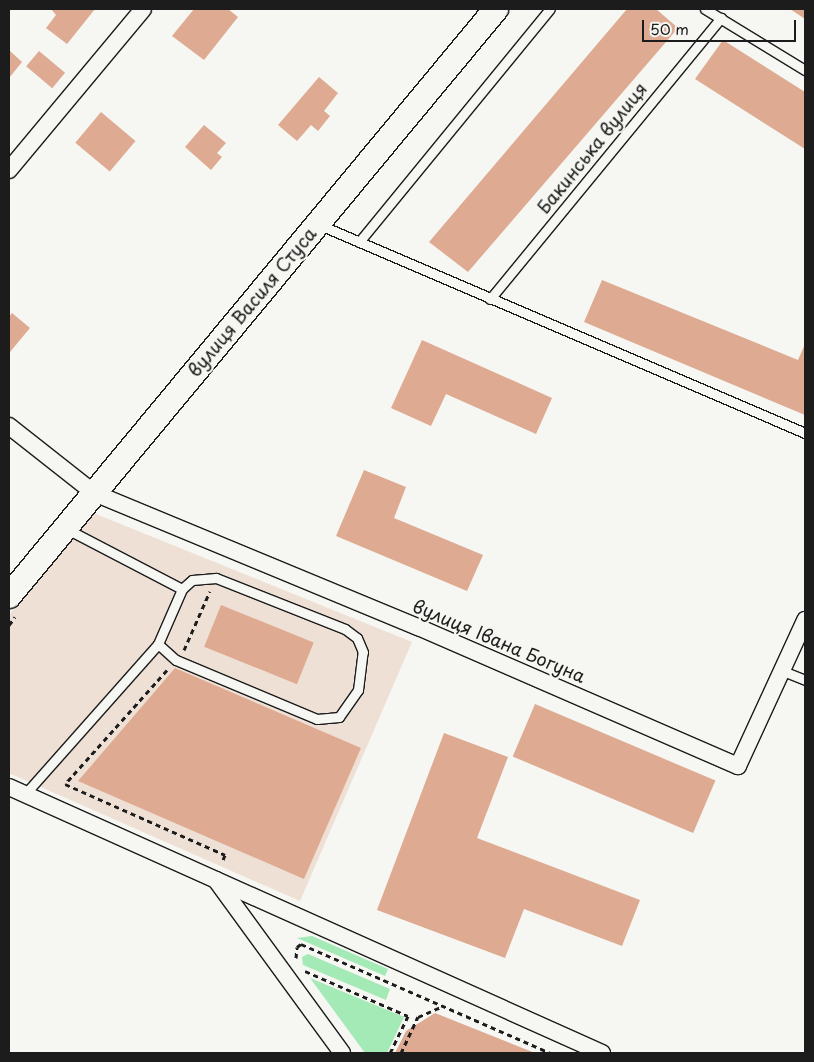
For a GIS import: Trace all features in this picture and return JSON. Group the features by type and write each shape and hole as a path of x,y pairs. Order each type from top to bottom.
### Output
{"main road":[{"name":"вулиця Василя Стуса","path":"9,596 496,9"}],"street":[{"path":"9,170 143,9"},
{"path":"9,426 94,493"},
{"name":"вулиця Івана Богуна","path":"94,493 418,627 738,766 805,620"},
{"path":"9,787 215,878 443,985 602,1053"},
{"path":"215,878 342,1053"}],"lane":[{"path":"359,242 550,9"},
{"path":"705,9 805,70"},
{"name":"Бакинська вулиця","path":"490,299 720,18"},
{"path":"317,224 805,433"},
{"path":"65,528 182,589"},
{"path":"25,794 158,644 182,589 192,580 216,578 345,629 357,638 363,652 358,690 339,717 317,719 176,660 158,644"},
{"path":"783,671 805,680"}],"path":[{"path":"215,878 225,855 66,784 176,660 216,578"},
{"path":"297,963 297,947 301,944 551,1053"},
{"path":"304,976 298,968 408,1016 390,1053"},
{"path":"401,1053 418,1017 443,1006"}],"shaded area":[{"path":"91,512 412,642 300,901 9,773 9,615"}],"green space":[{"path":"312,936 388,969 385,976 297,938"},
{"path":"308,954 390,989 386,1000 303,965 302,957"},
{"path":"310,978 404,1017 387,1053 365,1053"}],"building":[{"path":"51,9 95,9 67,44 46,28 56,15"},
{"path":"194,9 228,9 238,17 204,60 172,36"},
{"path":"627,9 656,9 678,28 468,272 429,242"},
{"path":"790,9 805,9 805,19"},
{"path":"723,40 805,92 805,149 695,79"},
{"path":"9,50 22,62 9,78"},
{"path":"39,51 65,73 52,88 26,66"},
{"path":"319,77 338,93 324,111 330,116 318,131 311,125 297,141 278,125"},
{"path":"101,112 135,141 110,172 75,143"},
{"path":"204,125 226,143 217,153 222,157 211,170 185,147"},
{"path":"602,280 798,360 805,344 805,415 584,322"},
{"path":"12,313 30,328 10,352 9,317"},
{"path":"422,340 552,398 536,434 446,394 431,426 391,408"},
{"path":"364,470 406,487 394,518 483,555 467,591 336,536"},
{"path":"221,605 314,642 297,684 204,647"},
{"path":"175,668 361,748 304,879 78,781"},
{"path":"535,704 715,781 693,833 513,756"},
{"path":"444,733 508,757 477,838 640,900 622,946 524,909 505,958 377,910"},
{"path":"435,1013 535,1053 395,1053 406,1031"}]}
